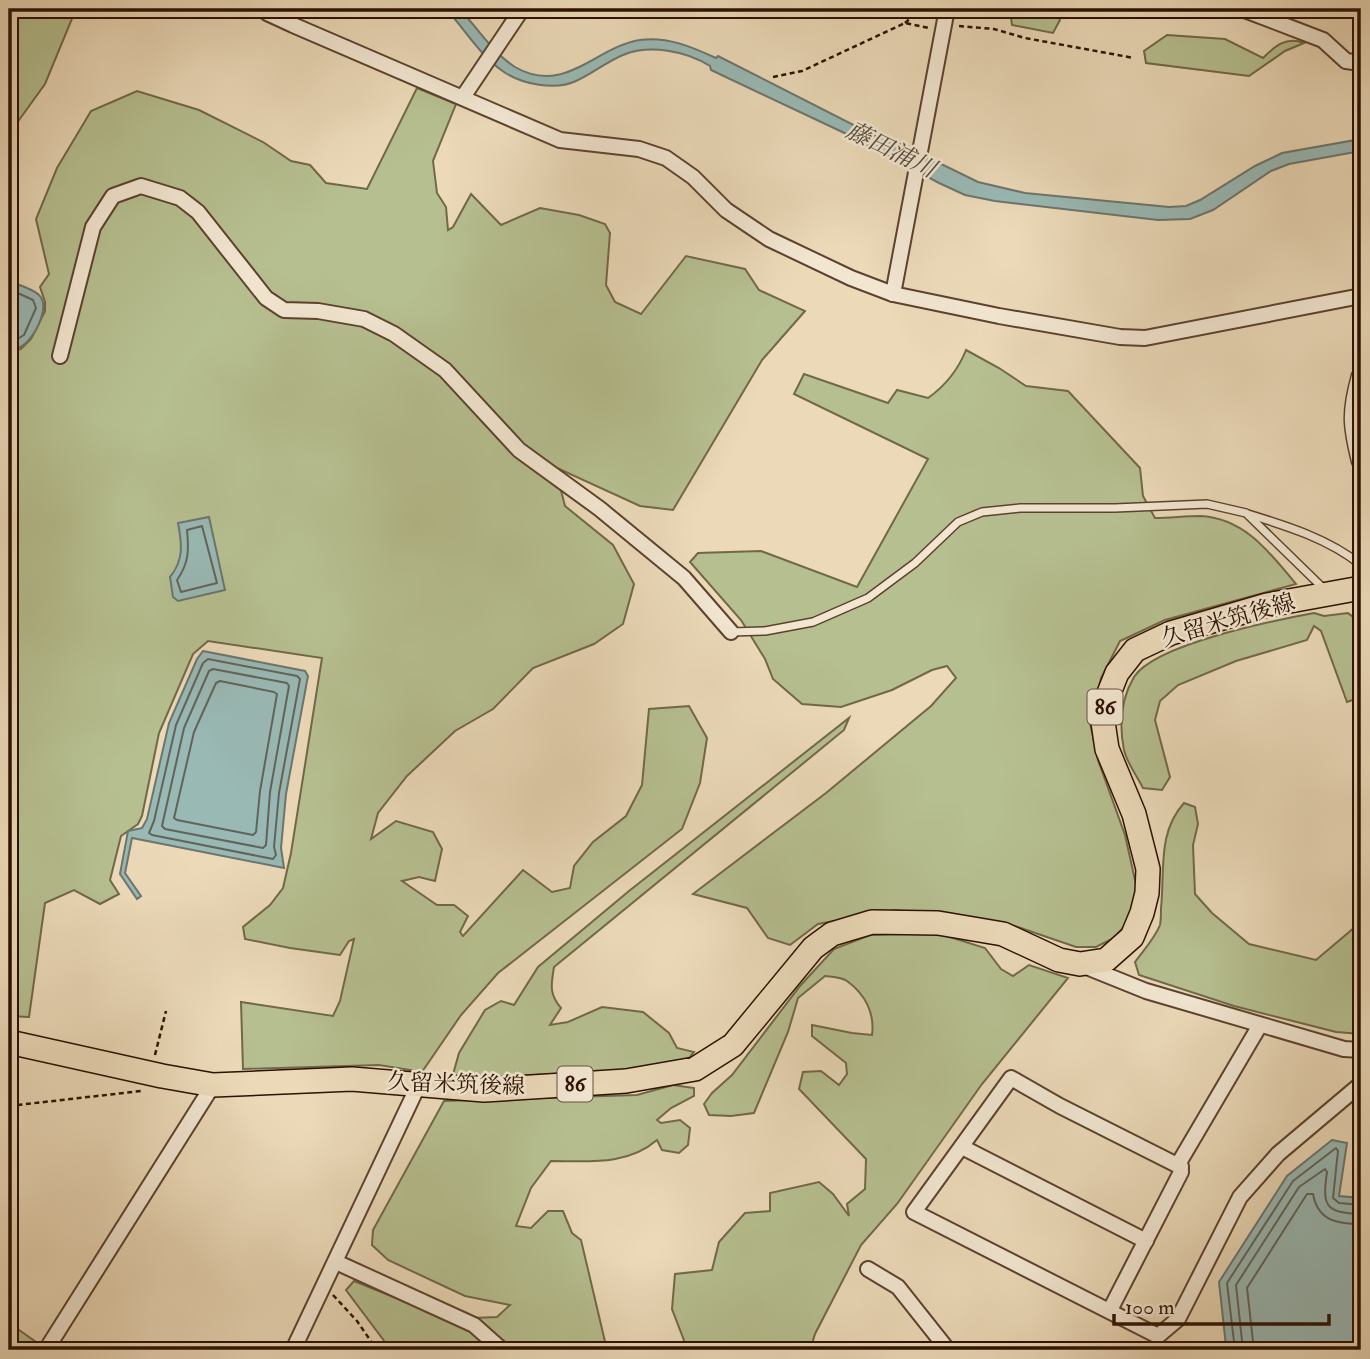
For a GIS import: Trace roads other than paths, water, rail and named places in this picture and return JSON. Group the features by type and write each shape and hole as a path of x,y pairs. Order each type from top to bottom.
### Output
{"main road":[{"name":"久留米筑後線","path":"9,1042 214,1085 352,1079 484,1090 613,1082 695,1069 733,1045 814,948 832,934 872,922 938,923 1003,934 1059,960 1080,964 1106,960 1132,937 1147,893 1148,869 1134,814 1107,749 1103,722 1107,698 1117,673 1135,650 1171,633 1267,605 1361,588"}],"street":[{"path":"264,9 285,21 560,140 639,149 666,158 694,177 726,210 769,239 851,278 893,294 999,316 1120,337 1145,338 1361,296"},
{"path":"463,97 522,9"},
{"path":"893,294 947,9"},
{"path":"1242,9 1323,40 1346,61 1361,63"},
{"path":"60,356 93,227 113,196 141,186 180,198 198,212 266,298 284,310 318,311 364,319 394,334 445,370 519,450 600,509 684,578 731,632"},
{"path":"1361,376 1354,401 1352,426 1361,461"},
{"path":"1080,964 1146,991 1344,1049 1361,1050"},
{"path":"1110,1310 1181,1172 1180,1161 1260,1025"},
{"path":"1181,1167 1011,1078 915,1212 1158,1336 1178,1319 1240,1197 1278,1154 1361,1084"},
{"path":"46,1350 214,1085"},
{"path":"293,1350 418,1086"},
{"path":"962,1147 1146,1241"},
{"path":"336,1262 474,1325 502,1350"},
{"path":"868,1269 898,1287 948,1350"}],"lane":[{"path":"731,632 765,631 813,622 868,598 915,563 958,522 982,512 1020,508 1207,504 1292,528 1330,545 1361,565"},
{"path":"1246,513 1328,593"}],"water":[{"name":"藤田浦川","path":"446,9 460,9 500,55 515,67 533,74 549,76 565,73 624,44 640,40 679,43 716,58 718,56 879,138 882,135 978,182 1025,193 1169,207 1186,206 1282,153 1361,139 1361,151 1289,164 1271,171 1213,210 1190,219 1158,220 995,201 965,195 939,183 855,138 679,53 656,50 634,52 617,58 582,78 558,86 520,80 495,66"},
{"path":"9,281 39,295 43,312 32,337 22,346 9,351"},
{"path":"209,517 225,590 178,601 173,597 170,577 175,571 181,552 178,523"},
{"path":"203,651 305,671 308,676 286,794 281,848 284,868 132,838 125,873 141,896 137,899 120,874 128,831 142,828 147,819 169,723"},
{"path":"1332,1140 1347,1143 1339,1196 1361,1198 1361,1350 1231,1350 1226,1346 1219,1282 1287,1176"}]}
